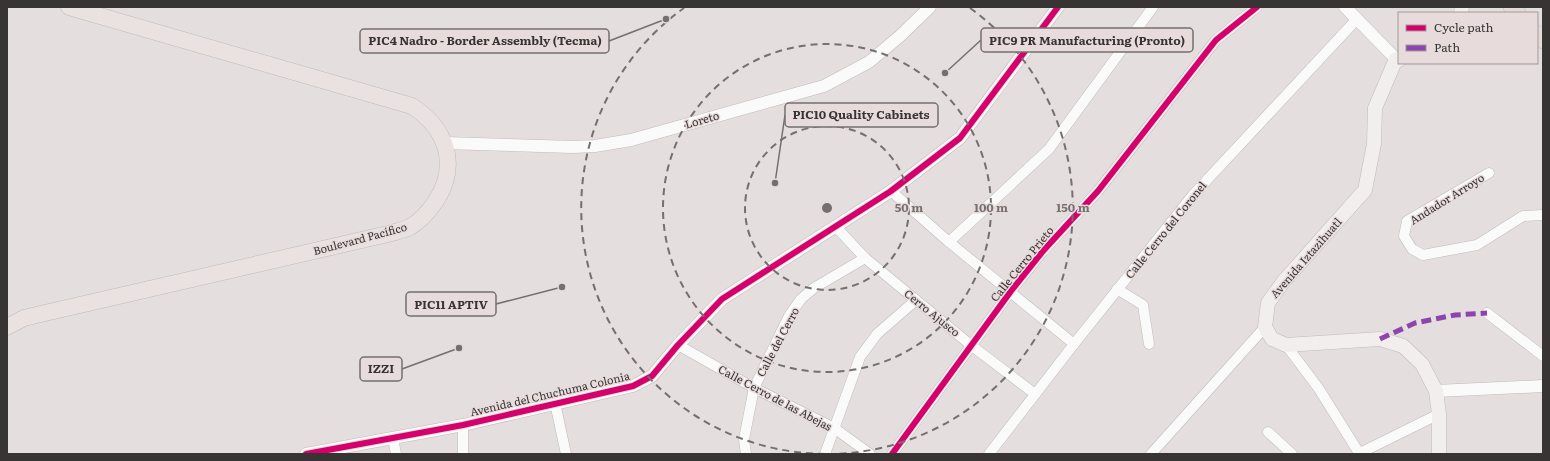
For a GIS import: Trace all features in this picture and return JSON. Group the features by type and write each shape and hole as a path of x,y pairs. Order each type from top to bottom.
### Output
{"main road":[{"name":"Boulevard Pacífico","path":"7,327 24,318 392,233 410,227 429,212 442,192 447,176 448,157 445,143 431,121 412,106 70,7"},
{"name":"Avenida Iztazihuatl","path":"1265,327 1268,303 1283,282 1365,190 1374,144 1375,108 1397,59"},
{"path":"1265,327 1272,339 1286,345 1380,339 1403,346 1422,364 1436,391 1439,414 1439,454"}],"street":[{"name":"Loreto","path":"445,143 573,147 595,146 638,138 824,86 870,62 930,7"},
{"name":"Avenida del Chuchuma Colonia","path":"306,454 463,425 633,386 652,376 678,345 722,299 891,191 960,138 1058,7"},
{"path":"949,242 1049,149 1153,7"},
{"name":"Calle Cerro Prieto","path":"892,454 1011,291 1043,251 1098,191 1216,40 1257,7"},
{"path":"1345,7 1397,59"},
{"name":"Calle Cerro del Coronel","path":"989,454 1117,289 1192,196 1357,19"},
{"name":"Andador Arroyo","path":"1489,173 1407,221 1404,236 1412,249 1424,255 1477,246 1523,216 1543,215"},
{"path":"891,191 949,242 1011,291 1074,344"},
{"name":"Cerro Ajusco","path":"836,226 865,258 972,346 1035,394"},
{"name":"Calle del Cerro","path":"746,454 744,439 754,388 789,316 802,299 814,288 865,258"},
{"path":"1117,289 1143,305 1149,344"},
{"path":"825,454 860,357 877,334 916,300"},
{"path":"1487,313 1543,356"},
{"path":"1151,454 1265,327"},
{"name":"Calle Cerro de las Abejas","path":"678,345 754,388 834,428 870,454"},
{"path":"1286,345 1319,389 1358,454 1376,450 1439,414"},
{"path":"1436,391 1543,386"},
{"path":"555,403 566,454"},
{"path":"463,425 463,454"},
{"path":"1268,432 1292,454"},
{"path":"393,438 396,454"}],"marked path":[{"path":"1380,339 1415,323 1455,315 1487,313"}],"cycle path":[{"path":"306,454 463,425 633,386 652,376 678,345 722,299 891,191 960,138 1058,7"},
{"path":"892,454 1011,291 1043,251 1098,191 1216,40 1257,7"}],"place":[{"name":"PIC4 Nadro - Border Assembly (Tecma)","path":"666,19"},
{"name":"PIC9 PR Manufacturing (Pronto)","path":"945,73"},
{"name":"PIC10 Quality Cabinets","path":"775,183"},
{"name":"PIC11 APTIV","path":"562,287"},
{"name":"IZZI","path":"459,348"}]}
